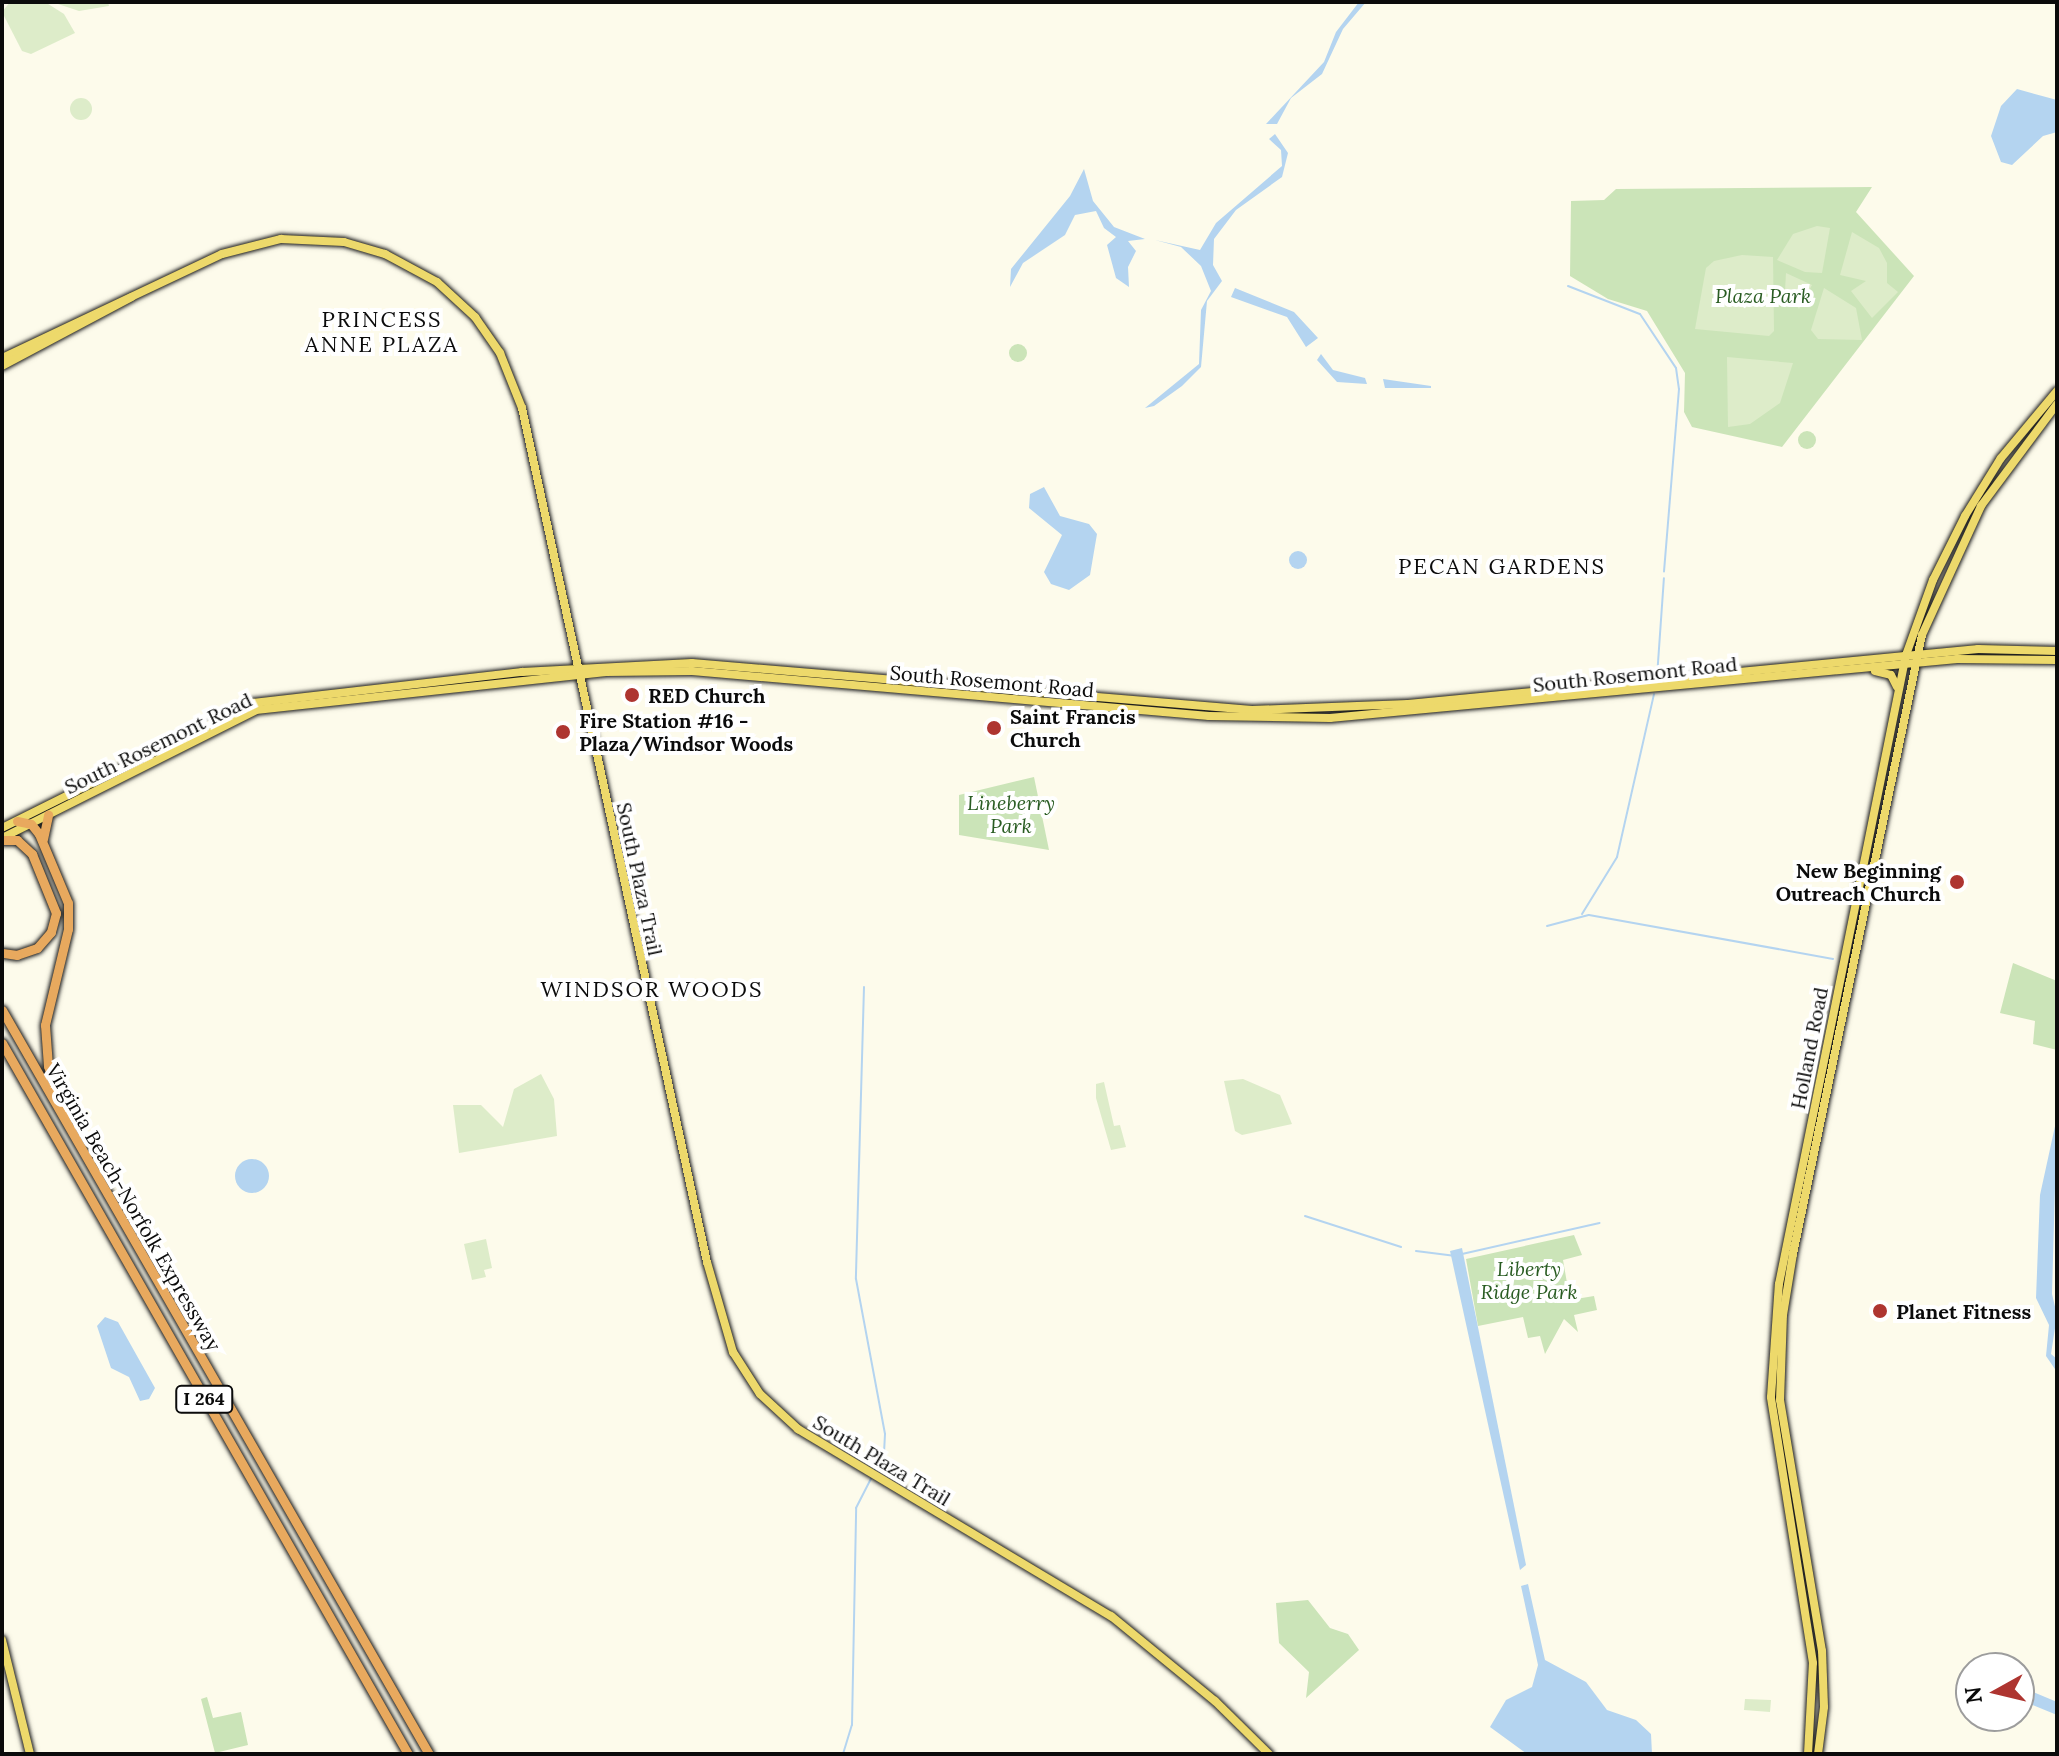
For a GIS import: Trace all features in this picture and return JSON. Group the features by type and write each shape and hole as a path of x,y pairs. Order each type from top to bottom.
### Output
{"highway":[{"path":"44,842 48,815"},
{"path":"17,821 31,824 44,842 69,913 46,1011 47,1056 74,1141"},
{"path":"2,839 17,840 32,854 56,913 51,932 37,948 17,955 2,953"},
{"name":"Virginia Beach-Norfolk Expressway","path":"2,1010 74,1141 429,1754"},
{"name":"Virginia Beach-Norfolk Expressway","path":"2,1043 408,1754"},
{"path":"2,1055 36,1104"}],"main road":[{"name":"South Plaza Trail","path":"2,358 222,254 294,239 370,248 412,266 450,292 491,339 516,388 722,1326 742,1368 770,1405 798,1429 1129,1628 1269,1754"},
{"name":"South Plaza Trail","path":"2,366 132,297"},
{"name":"Holland Road","path":"1818,1754 1824,1670 1785,1452 1780,1374 1783,1315 1910,659 1933,580 1965,516 2001,458 2057,391"},
{"name":"Holland Road","path":"1808,1754 1814,1671 1775,1439 1773,1326 1897,691 1972,521 2017,452 2057,404"},
{"path":"1922,635 1929,647 1944,652"},
{"name":"South Rosemont Road","path":"2,839 249,712 285,704 579,671 692,671 1262,718 1395,714 1842,670 1944,652 2057,651"},
{"name":"South Rosemont Road","path":"2,828 253,703 579,671 692,663 1252,710 1408,704 1910,659 1986,657 2057,660"},
{"path":"1842,670 1885,672 1894,678 1897,691"},
{"path":"158,768 161,757"},
{"path":"2,1640 30,1754"}],"green space":[{"path":"10,2 45,2 64,14 75,33 31,54 22,51 2,12"},
{"path":"52,2 108,2 109,6 79,11"},
{"path":"81,98 89,101 92,109 89,117 81,120 73,117 70,109 73,101"},
{"name":"Plaza Park","path":"1872,187 1856,212 1914,276 1782,447 1692,427 1684,412 1685,373 1647,311 1608,299 1570,276 1571,201 1604,200 1616,189"},
{"path":"1817,226 1830,228 1822,273 1805,272 1777,260 1793,234"},
{"path":"1852,232 1879,248 1887,263 1887,283 1898,292 1872,318 1851,291 1866,281 1840,275"},
{"path":"1742,255 1773,257 1774,331 1769,336 1695,329 1706,268 1714,261"},
{"path":"1786,273 1812,285 1799,309 1785,291"},
{"path":"1824,288 1856,308 1862,340 1818,339 1811,330"},
{"path":"1018,344 1027,353 1018,362 1009,353"},
{"path":"1727,357 1793,363 1780,403 1750,424 1728,427"},
{"path":"1807,431 1816,440 1807,449 1798,440"},
{"name":"Lineberry Park","path":"1034,777 1049,850 959,835 959,795"},
{"path":"2013,963 2057,981 2057,1050 2033,1044 2035,1021 2000,1013"},
{"path":"541,1074 554,1099 557,1136 459,1153 453,1105 481,1105 503,1127 514,1089"},
{"path":"1243,1079 1280,1095 1292,1124 1242,1135 1235,1131 1224,1081"},
{"path":"1104,1082 1114,1126 1120,1125 1126,1147 1111,1150 1096,1098 1096,1084"},
{"name":"Liberty Ridge Park","path":"1574,1235 1582,1255 1563,1260 1570,1300 1594,1296 1597,1310 1574,1315 1578,1332 1564,1319 1545,1354 1540,1336 1528,1338 1523,1317 1478,1326 1466,1259"},
{"path":"486,1239 492,1268 484,1270 486,1277 472,1280 464,1244"},
{"path":"1308,1600 1330,1628 1348,1634 1359,1650 1306,1698 1309,1672 1279,1643 1276,1603"},
{"path":"207,1697 213,1718 241,1712 248,1745 215,1753 201,1699"},
{"path":"1745,1699 1771,1700 1770,1712 1744,1710"}],"water":[{"path":"1359,2 1366,2 1343,29 1322,74 1291,98 1277,124 1266,124 1324,62 1336,32"},
{"path":"2017,89 2057,100 2057,132 2043,136 2012,165 2001,162 1991,136 2001,106"},
{"path":"1275,134 1288,153 1282,177 1236,210 1214,239 1213,265 1222,281 1207,301 1201,367 1182,386 1154,406 1145,408 1199,364 1201,310 1211,291 1201,266 1181,247 1155,240 1200,250 1216,223 1282,166 1281,150 1269,139"},
{"path":"1084,169 1093,201 1114,227 1145,239 1128,241 1136,251 1128,267 1129,287 1116,278 1107,245 1116,237 1104,228 1096,211 1075,215 1065,235 1023,263 1010,287 1011,269 1070,196"},
{"path":"1235,288 1294,312 1318,338 1306,347 1287,317 1231,297"},
{"path":"1321,354 1333,370 1365,378 1367,384 1337,382 1317,360"},
{"path":"1383,379 1431,386 1431,388 1385,388"},
{"path":"1044,487 1060,516 1089,524 1097,534 1090,575 1069,590 1051,584 1044,572 1062,535 1029,508 1030,494"},
{"path":"1294,551 1302,551 1307,560 1305,567 1294,569 1289,564 1289,556"},
{"path":"2057,1117 2052,1294 2057,1315 2051,1354 2057,1359 2057,1372 2046,1356 2049,1325 2036,1298 2040,1195"},
{"path":"252,1159 264,1164 269,1176 264,1188 252,1193 240,1188 235,1176 240,1164"},
{"path":"1462,1248 1526,1565 1520,1570 1450,1251"},
{"path":"105,1317 118,1322 155,1388 149,1399 140,1401 129,1377 111,1368 97,1326"},
{"path":"1528,1584 1545,1660 1586,1682 1607,1710 1636,1720 1651,1734 1652,1754 1527,1754 1490,1727 1506,1700 1532,1687 1538,1665 1521,1586"},
{"path":"2035,1693 2057,1702 2057,1715 2035,1706"}],"waterway":[{"path":"1568,286 1640,314 1676,368 1679,389 1664,571"},
{"path":"1657,677 1664,578"},
{"path":"1582,914 1617,857 1654,694"},
{"path":"1547,926 1589,915 1833,959"},
{"path":"864,987 856,1279 885,1434 884,1452 874,1472"},
{"path":"1305,1216 1401,1247"},
{"path":"1462,1254 1600,1223"},
{"path":"1416,1251 1456,1256"},
{"path":"843,1754 852,1725 856,1508 871,1478"}],"place":[{"name":"RED Church","path":"632,695"},
{"name":"Saint Francis Church","path":"994,728"},
{"name":"Fire Station #16 - Plaza/Windsor Woods","path":"563,732"},
{"name":"New Beginning Outreach Church","path":"1957,882"},
{"name":"Planet Fitness","path":"1880,1311"}],"district":[{"name":"PRINCESS ANNE PLAZA","path":"382,332"},
{"name":"PECAN GARDENS","path":"1502,567"},
{"name":"WINDSOR WOODS","path":"652,990"}]}
